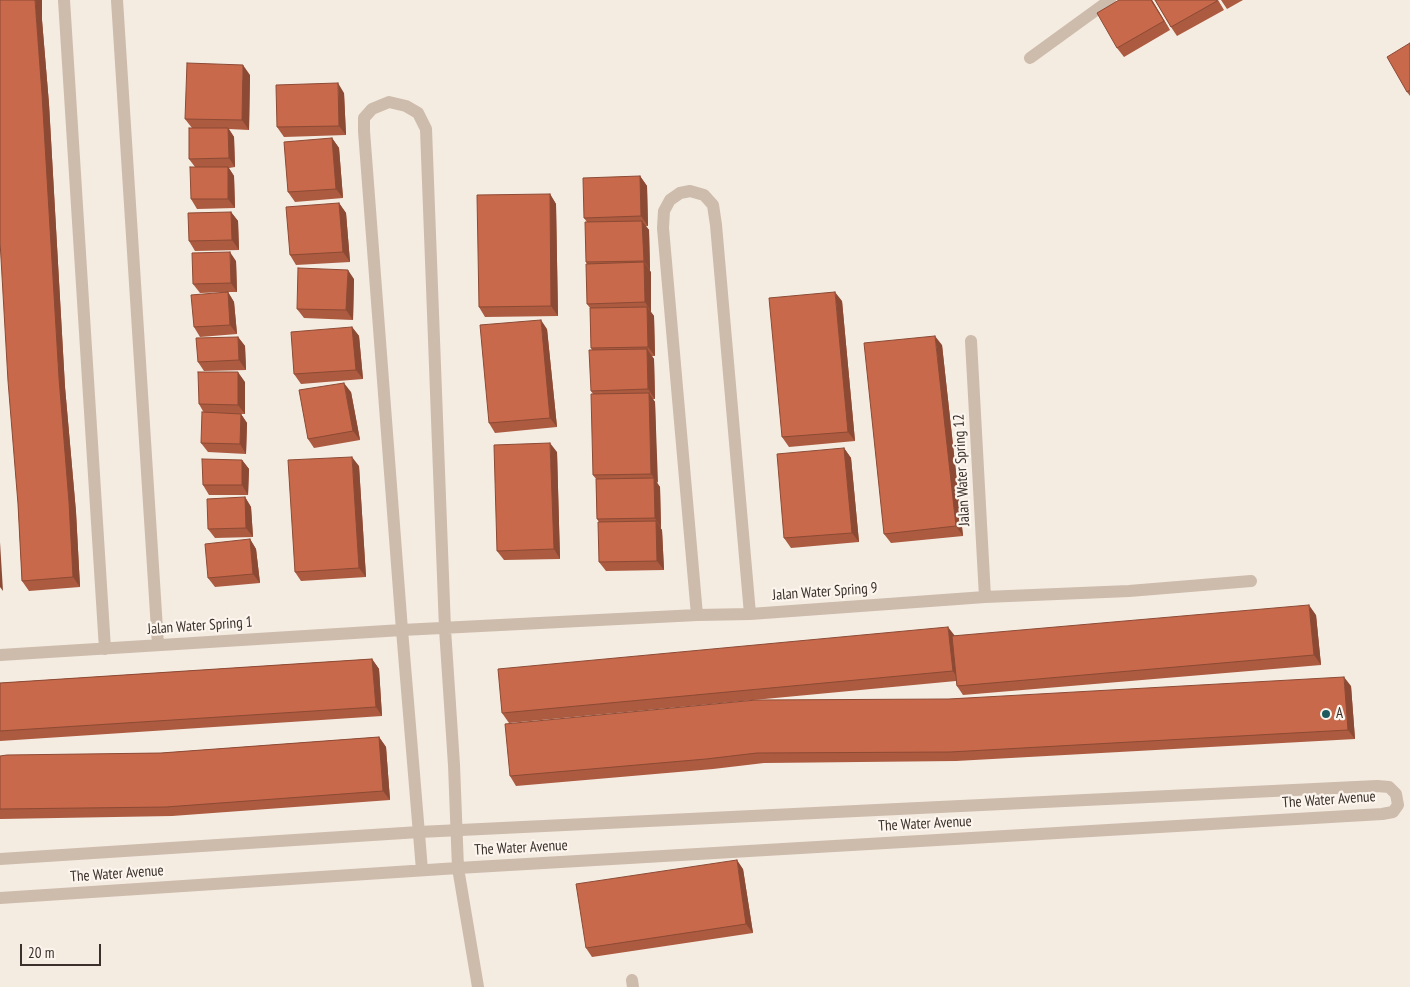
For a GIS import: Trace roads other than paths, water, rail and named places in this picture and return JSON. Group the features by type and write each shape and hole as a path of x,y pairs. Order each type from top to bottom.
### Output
{"street":[{"path":"64,0 105,649"},
{"path":"117,0 158,645"},
{"path":"1030,58 1110,0"},
{"path":"422,870 364,131 364,118 372,109 389,102 406,106 418,113 426,129 445,629 458,868 478,987"},
{"path":"697,615 663,228 664,211 670,200 680,193 690,192 704,195 712,205 716,225 750,614"},
{"name":"Jalan Water Spring 12","path":"971,341 985,597"},
{"name":"Jalan Water Spring 9","path":"402,630 750,614 985,597 1129,591 1250,581"},
{"name":"Jalan Water Spring 1","path":"0,655 402,630"},
{"name":"The Water Avenue","path":"0,859 420,832 456,832 1377,786 1389,787 1396,794 1398,805 1393,812 1382,814 422,870 0,898"}],"place":[{"name":"A","path":"1326,714"}]}
